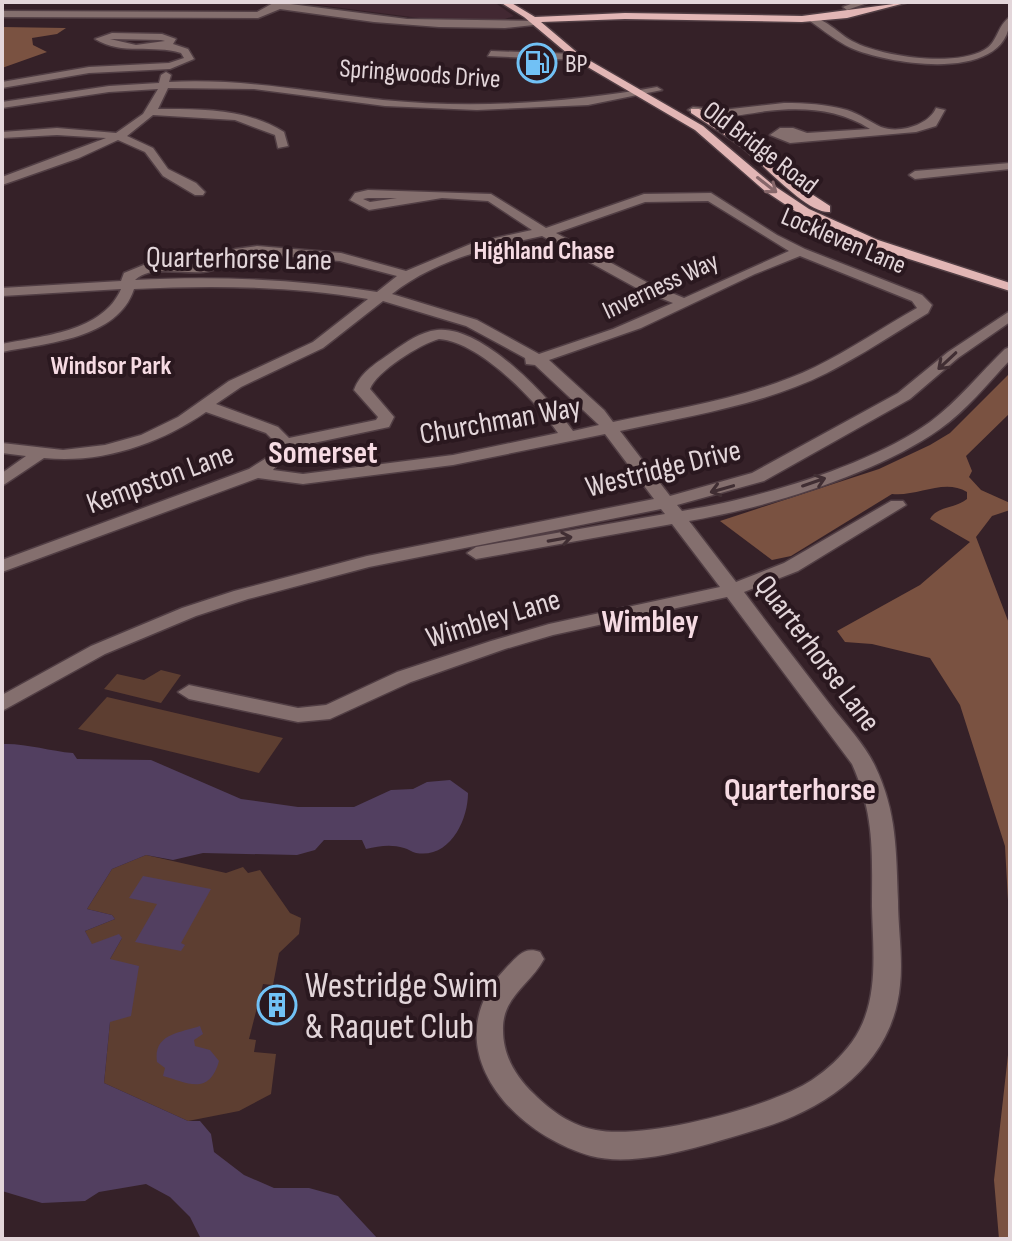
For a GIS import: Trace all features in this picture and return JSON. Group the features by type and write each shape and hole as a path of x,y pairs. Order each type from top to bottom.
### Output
{"main road":[{"name":"Old Bridge Road","path":"504,2 537,22 556,42 577,57 645,92 693,110 720,125 806,196 839,216 884,236 1010,275"},
{"path":"537,22 816,20 865,16 905,2"},
{"name":"Old Bridge Road","path":"538,8 577,43 699,128 769,188 828,224 905,255 1010,287"},
{"path":"645,92 711,128 739,138"}],"street":[{"path":"42,14 52,2"},
{"path":"259,2 283,3 400,23 477,26 537,22"},
{"path":"847,7 866,2"},
{"path":"2,14 258,15 283,3"},
{"path":"816,20 855,46 872,52 904,58 944,59 974,56 992,50 1010,20"},
{"path":"2,85 89,70 164,67 183,63 190,56 180,48 165,45 126,46 100,39 112,36 172,39 165,45"},
{"path":"491,54 551,50 556,42"},
{"path":"528,53 577,57"},
{"path":"2,181 115,137 152,112 166,83 164,67"},
{"name":"Springwoods Drive","path":"2,102 166,83 254,86 395,104 477,107 577,103 645,92"},
{"path":"693,110 728,114 781,106 829,109 862,117 883,133"},
{"path":"804,137 883,133 929,126 940,110 953,107"},
{"path":"152,112 215,115 254,122 280,134 282,146"},
{"path":"720,125 719,118 728,114"},
{"path":"2,135 69,132 115,137 150,150 166,173 192,185 199,192"},
{"path":"915,175 1010,166"},
{"path":"442,194 369,206 356,200 368,194 442,194 487,196 645,287 685,303"},
{"name":"Lockleven Lane","path":"2,448 38,455 85,454 131,444 167,430 235,384 325,340 407,275 478,246 546,232 637,200 699,194 714,199 772,238 917,298 925,308 853,354 798,380 717,406 611,429"},
{"path":"2,348 53,338 97,321 119,305 129,276 140,269 205,268 253,250 328,255 407,275"},
{"name":"Inverness Way","path":"508,367 620,331 685,303 746,271 800,252"},
{"name":"Quarterhorse Lane","path":"2,292 128,285 266,283 380,296 462,319 504,337 540,358 581,394 611,429 846,737 876,793 885,848 887,986 875,1032 844,1073 809,1099 750,1119 687,1135 621,1146 595,1144 570,1137 547,1125 529,1109 503,1076 493,1056 489,1035 494,1003 531,959"},
{"name":"Westridge Drive","path":"671,510 782,466 904,396 953,355 1010,315"},
{"path":"284,444 383,424 386,417 364,395 362,384 366,378 430,336 449,335 508,367 534,390 569,437"},
{"name":"Westridge Drive","path":"2,704 70,664 147,628 228,599 290,582 793,489 911,441 953,411 1010,352"},
{"name":"Kempston Lane","path":"2,566 257,473 279,457 284,444 272,430 203,405"},
{"name":"Churchman Way","path":"257,473 286,478 320,478 483,455 611,429"},
{"path":"2,481 38,455"},
{"name":"Wimbley Lane","path":"189,692 298,715 322,713 404,677 498,645 599,618 733,590 783,572 897,505"}],"shaded area":[{"path":"295,2 494,2 514,16 502,20 419,18"},
{"path":"2,27 66,28 57,34 32,38 33,45 47,52 2,68"},
{"path":"1010,373 1010,413 966,456 972,471 969,477 981,490 1010,503 1010,510 992,516 976,537 1010,626 1010,937 1005,846 960,705 930,658 872,644 845,642 837,631 920,585 970,542 930,519 937,512 967,499 967,492 940,487 892,494 791,556 772,560 720,521 879,469 930,445 950,433"},
{"path":"161,670 181,675 161,703 104,689 117,674 144,680"},
{"path":"107,697 283,738 259,773 78,729"},
{"path":"2,744 73,753 77,759 151,760 241,799 298,807 354,807 391,790 413,789 427,782 450,780 468,793 461,825 447,844 438,850 416,853 394,846 366,849 362,840 324,840 315,850 297,855 203,853 173,860 146,855 112,869 87,909 112,915 115,919 85,931 92,944 119,934 122,938 110,959 139,966 131,1016 110,1022 104,1083 188,1121 200,1121 211,1134 214,1152 244,1175 274,1188 309,1188 338,1196 378,1239 201,1239 190,1217 170,1197 146,1184 99,1192 85,1201 42,1203 2,1191"},
{"path":"146,855 226,873 243,867 248,873 260,870 290,913 301,918 299,934 279,953 273,985 263,984 249,1039 256,1040 254,1052 276,1054 271,1094 239,1111 188,1121 104,1083 110,1022 110,959 122,938 92,945 85,931 115,919 112,915 87,909 112,869"},
{"path":"143,876 211,889 181,943 185,945 181,951 135,942 157,904 129,898"},
{"path":"200,1026 203,1034 194,1040 195,1046 210,1050 219,1061 215,1072 203,1083 196,1084 163,1076 165,1068 157,1062 157,1053 163,1040"},
{"path":"1010,1037 1010,1239 999,1239 994,1180"}],"place":[{"name":"BP","path":"537,63"},
{"name":"Westridge Swim & Raquet Club","path":"277,1005"}],"district":[{"name":"Highland Chase","path":"544,250"},
{"name":"Windsor Park","path":"111,365"},
{"name":"Somerset","path":"323,452"},
{"name":"Wimbley","path":"650,621"},
{"name":"Quarterhorse","path":"800,789"}]}
